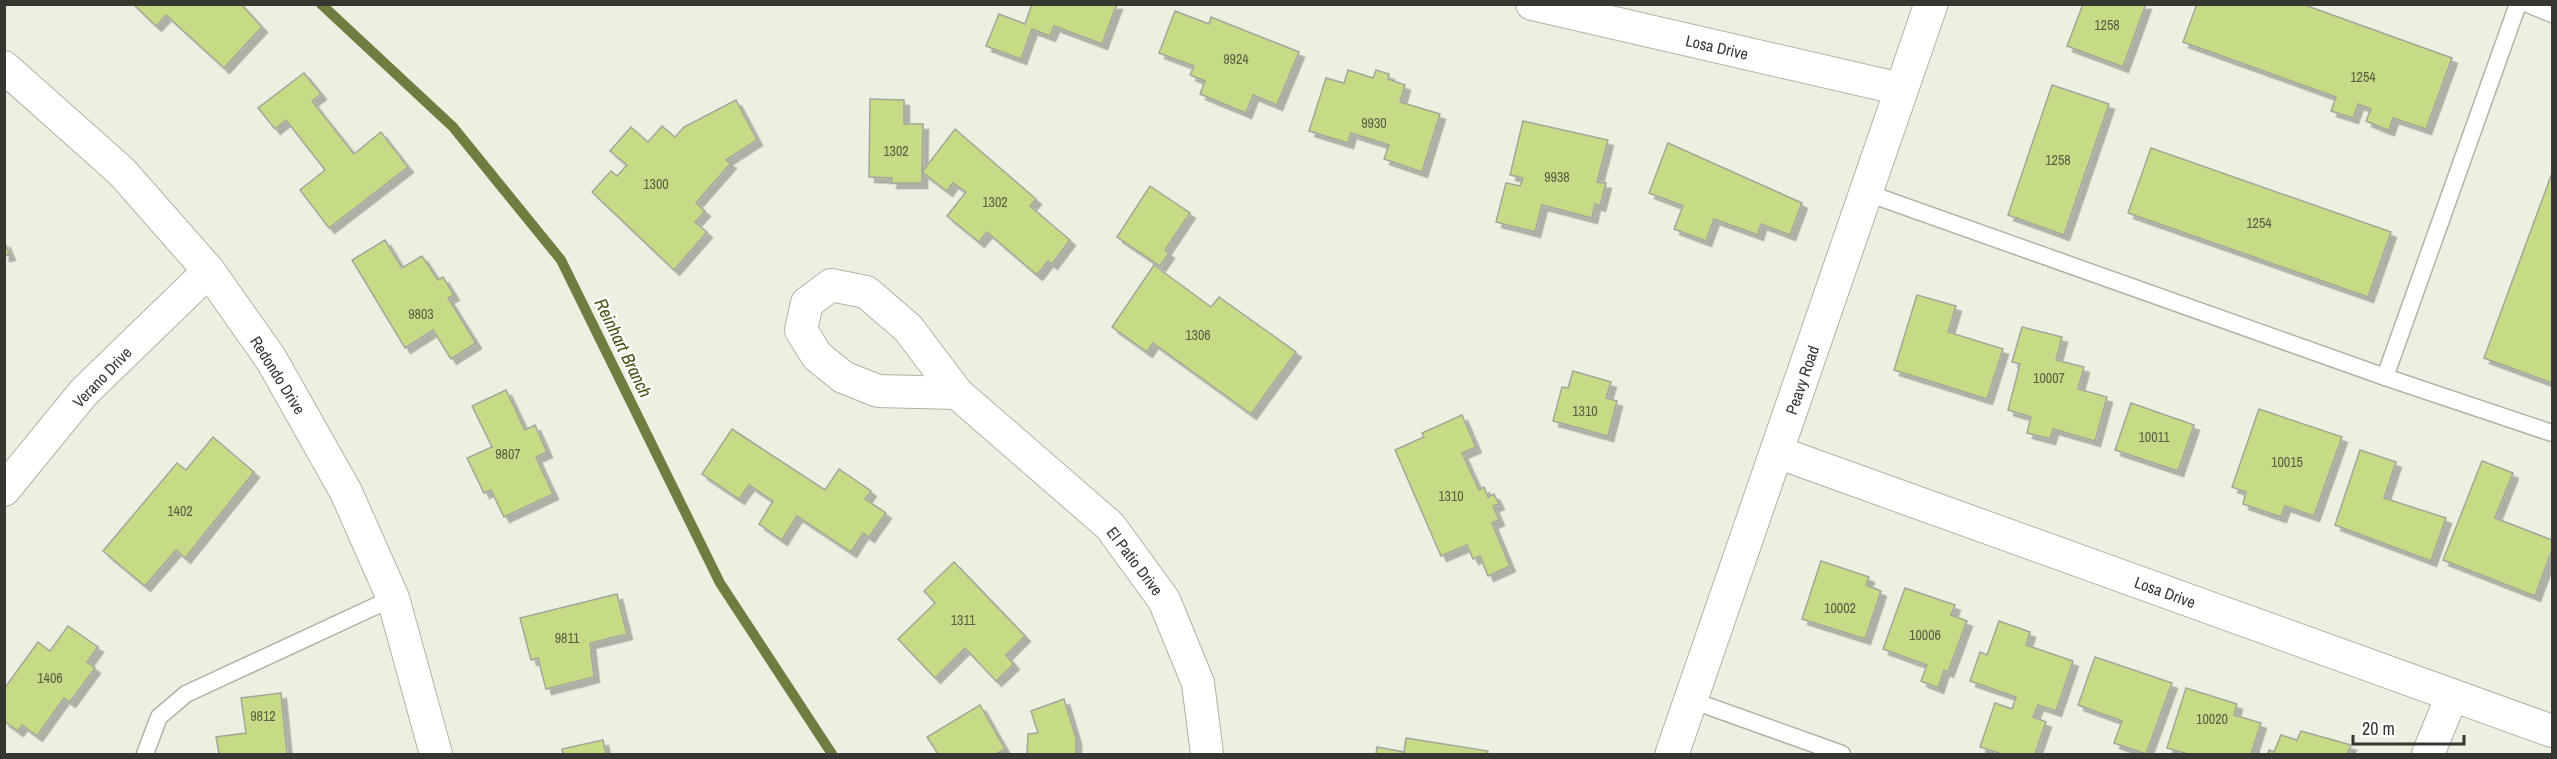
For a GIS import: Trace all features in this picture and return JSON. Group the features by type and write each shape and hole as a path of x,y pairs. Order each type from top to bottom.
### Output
{"street":[{"name":"Losa Drive","path":"1532,4 1901,89"},
{"name":"Peavy Road","path":"1672,754 1931,4"},
{"name":"Redondo Drive","path":"4,67 122,172 209,271 272,359 346,492 393,598 436,754"},
{"name":"Verano Drive","path":"4,490 84,392 209,271"},
{"name":"El Patio Drive","path":"957,393 878,391 843,377 817,356 801,330 807,303 831,285 866,292 908,328 957,393 1110,526 1164,600 1198,683 1207,754"},
{"name":"Losa Drive","path":"1777,452 2553,731"},
{"path":"2428,754 2451,696"}],"lane":[{"path":"2385,377 2518,4"},
{"path":"2528,4 2553,14"},
{"path":"1867,193 2385,377 2553,434"},
{"path":"145,754 159,717 186,694 393,598"},
{"path":"1691,700 1842,754"}],"building":[{"path":"133,4 241,4 262,27 224,68 166,15 156,26"},
{"path":"1032,4 1117,4 1102,44 1054,26 1050,36 1032,29 1021,59 986,46 999,14 1025,24"},
{"path":"2083,4 2146,4 2123,67 2067,46"},
{"path":"2197,4 2302,4 2452,58 2426,129 2393,118 2389,130 2385,129 2366,121 2371,109 2358,104 2353,118 2331,111 2336,97 2183,42"},
{"path":"1175,11 1209,24 1211,17 1299,52 1277,105 1253,95 1246,113 1200,94 1205,81 1190,75 1194,66 1159,53"},
{"path":"1348,70 1373,78 1376,70 1389,74 1388,79 1405,85 1400,102 1440,114 1422,172 1384,159 1389,145 1351,133 1348,143 1309,131 1326,78 1344,83"},
{"path":"304,73 321,94 312,101 354,154 381,132 408,167 329,228 300,190 325,170 286,120 275,129 258,108"},
{"path":"2052,85 2109,104 2064,235 2008,215"},
{"path":"870,99 904,100 904,124 923,124 922,183 891,183 892,178 869,177"},
{"path":"736,100 757,140 726,160 731,163 696,203 705,211 695,222 707,232 674,270 592,192 611,171 617,176 627,165 610,151 631,127 648,142 662,126 675,137 684,127"},
{"path":"1523,121 1608,140 1597,182 1606,183 1600,206 1595,204 1592,218 1542,205 1535,232 1496,222 1506,183 1520,186 1523,178 1510,175"},
{"path":"955,129 1036,199 1030,206 1070,240 1052,264 1048,261 1037,275 987,232 979,242 947,216 966,192 953,183 947,191 922,172"},
{"path":"1668,143 1802,203 1790,235 1761,224 1758,235 1714,219 1706,241 1674,229 1683,206 1649,193"},
{"path":"2151,148 2391,232 2368,297 2128,213"},
{"path":"2552,173 2552,383 2484,358"},
{"path":"1150,186 1190,213 1165,250 1169,253 1160,266 1117,237"},
{"path":"385,240 402,268 422,256 438,280 443,277 454,295 448,298 476,343 451,359 433,330 405,348 352,260"},
{"path":"4,241 10,255 4,256"},
{"path":"1154,265 1211,307 1219,297 1296,352 1251,414 1153,343 1147,352 1112,327"},
{"path":"1917,295 1956,306 1948,332 2003,349 1987,399 1894,370"},
{"path":"2022,327 2062,337 2056,360 2084,367 2078,389 2107,397 2095,441 2053,429 2050,439 2027,433 2031,417 2008,410 2020,364 2012,362"},
{"path":"1573,371 1611,382 1606,398 1617,401 1608,436 1553,421 1562,387 1568,388"},
{"path":"506,390 525,430 535,425 547,452 536,457 553,494 504,517 491,490 484,493 467,458 492,447 472,406"},
{"path":"2131,403 2194,425 2178,471 2115,450"},
{"path":"2259,409 2342,437 2314,516 2285,506 2281,517 2243,504 2246,492 2232,487"},
{"path":"1462,415 1476,447 1462,453 1479,490 1484,487 1488,497 1494,494 1499,504 1493,506 1499,520 1492,523 1510,566 1488,576 1480,556 1473,559 1467,545 1441,556 1395,450 1424,437 1422,433"},
{"path":"732,429 825,490 839,469 871,491 865,499 886,513 869,537 863,533 851,552 797,516 782,540 759,524 773,501 749,485 739,499 702,474"},
{"path":"213,437 254,472 185,558 176,550 145,586 103,551 177,463 186,470"},
{"path":"2360,450 2396,462 2384,498 2446,518 2431,561 2335,525"},
{"path":"2482,461 2513,473 2495,518 2552,540 2552,550 2535,596 2443,560"},
{"path":"1821,561 1869,577 1866,585 1881,591 1865,639 1802,619"},
{"path":"954,562 1025,636 1006,655 1014,664 996,681 965,648 935,678 898,639 935,603 924,591"},
{"path":"1905,588 1955,605 1951,615 1967,621 1948,672 1944,670 1938,688 1921,681 1927,665 1883,649"},
{"path":"617,594 627,634 590,643 594,677 546,689 538,658 531,660 520,618"},
{"path":"1999,621 2030,632 2026,645 2073,661 2056,711 2038,705 2033,717 2046,722 2035,754 1999,754 1980,747 1995,703 2012,709 2016,697 1970,681 1980,652 1987,655"},
{"path":"68,626 98,647 87,662 95,668 70,702 64,698 37,736 22,725 18,731 4,721 4,689 38,642 50,651"},
{"path":"2095,657 2172,683 2146,754 2114,743 2122,721 2078,705"},
{"path":"2186,688 2237,704 2234,715 2261,723 2251,754 2188,754 2167,748"},
{"path":"281,693 287,754 219,754 216,737 246,733 241,698"},
{"path":"1064,699 1076,738 1076,754 1027,754 1028,734 1038,733 1031,711"},
{"path":"980,705 1005,749 996,754 938,754 927,737"},
{"path":"2301,731 2351,745 2347,754 2268,754 2269,750 2274,752 2281,735 2297,740"},
{"path":"1406,738 1488,751 1487,754 1376,754 1377,747 1404,752"},
{"path":"603,740 606,754 563,754 562,749"}],"waterway":[{"name":"Reinhart Branch","path":"321,4 453,127 561,260 720,583 832,754"}]}
